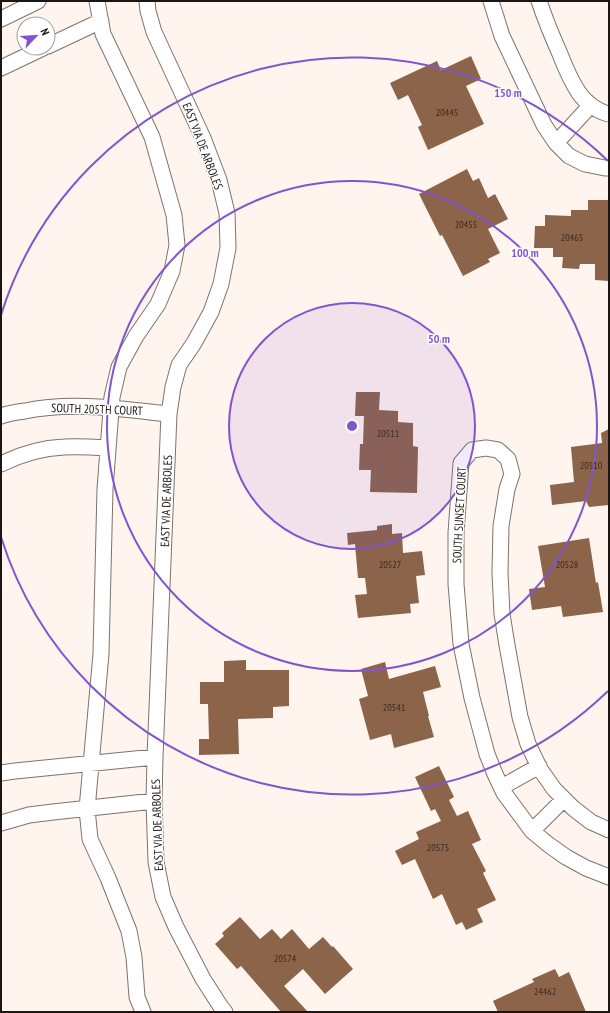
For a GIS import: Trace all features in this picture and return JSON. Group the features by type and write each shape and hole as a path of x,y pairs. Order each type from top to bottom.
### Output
{"street":[{"path":"1,18 38,1"},
{"path":"97,1 103,34 152,137 174,215 177,245 172,271 158,304 136,336 119,367 112,397 105,489 101,654 87,809 90,839 108,878 129,931 134,958 137,997 143,1012"},
{"name":"EAST VIA DE ARBOLES","path":"147,1 148,11 154,32 203,138 219,180 227,213 228,248 221,284 211,312 194,343 179,365 173,387 169,414 154,802 156,862 163,897 176,927 221,1010"},
{"path":"491,1 502,36 544,125 556,143 569,156 585,164 609,168"},
{"path":"539,1 546,23 579,94 590,105 609,114"},
{"path":"56,42 100,21"},
{"path":"1,68 26,56"},
{"path":"556,143 590,105"},
{"name":"SOUTH 205TH COURT","path":"1,416 38,408 58,406 111,408 169,414"},
{"path":"1,464 34,451 64,446 108,448"},
{"name":"SOUTH SUNSET COURT","path":"609,830 591,822 573,808 554,789 539,766 528,744 520,717 502,614 500,572 501,526 507,489 512,474 508,459 498,450 486,448 472,450 461,463 456,533 456,584 461,644 472,698 487,754 504,793 532,831 566,857 586,868 609,877"},
{"path":"1,773 155,757"},
{"path":"502,787 539,766"},
{"path":"532,831 564,799"},
{"path":"1,823 29,815 154,802"}],"building":[{"path":"471,56 481,79 466,86 484,124 428,150 418,127 422,125 408,95 398,100 390,83 437,61 441,70"},
{"path":"467,169 473,181 479,178 488,198 495,194 508,219 488,229 500,253 488,259 490,262 463,276 442,235 440,236 419,194"},
{"path":"588,200 609,200 609,281 595,280 595,264 580,264 579,269 562,268 563,257 553,257 553,248 534,248 535,226 545,226 545,215 571,216 571,210 588,210"},
{"path":"356,392 380,392 379,410 398,411 398,422 413,423 413,446 418,447 417,493 370,492 371,470 359,470 360,444 363,444 364,416 355,416"},
{"path":"609,429 609,505 589,507 586,501 552,505 550,485 574,482 571,447 602,443 601,433"},
{"path":"392,524 392,534 402,533 403,553 422,551 425,575 416,576 419,603 410,604 411,613 358,618 355,595 367,594 365,578 358,578 355,544 348,545 347,533 377,530 377,526"},
{"path":"589,538 596,583 598,582 603,612 563,617 561,606 532,610 529,589 545,587 538,546"},
{"path":"246,660 246,670 289,670 289,706 273,707 273,718 238,719 239,754 199,755 199,739 209,739 208,704 200,704 200,682 224,682 224,661"},
{"path":"385,662 389,679 435,666 441,687 423,692 434,737 394,748 391,734 370,740 359,699 368,696 361,669"},
{"path":"439,766 454,797 449,800 457,816 468,811 481,840 472,844 486,871 483,873 496,900 477,909 483,922 466,930 462,922 456,925 442,894 433,899 415,859 402,865 395,851 419,839 416,832 441,821 435,809 431,811 415,777"},
{"path":"240,917 260,939 272,929 281,939 292,929 309,949 323,937 353,969 325,994 303,969 284,986 308,1012 281,1012 241,966 237,969 215,944 224,936 222,933"},
{"path":"555,969 559,977 569,972 586,1012 498,1012 493,1001 534,982 532,979"}]}
